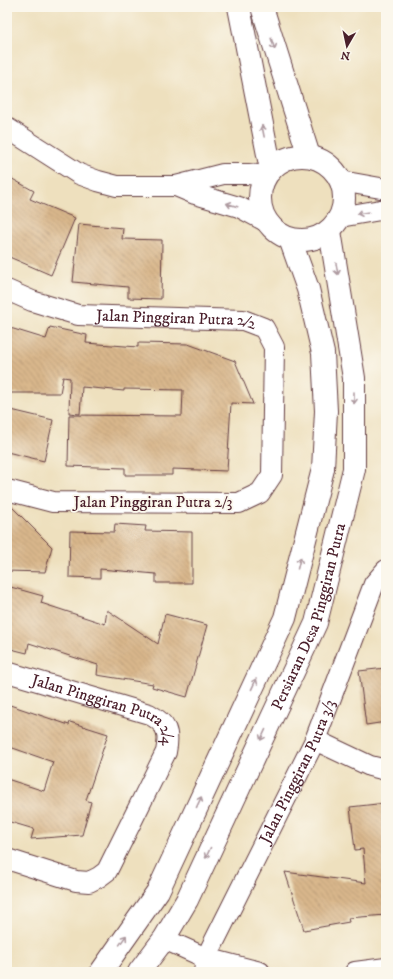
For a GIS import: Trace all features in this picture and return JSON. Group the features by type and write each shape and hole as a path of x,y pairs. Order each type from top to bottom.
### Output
{"street":[{"path":"239,7 269,173"},
{"path":"262,7 309,156"},
{"path":"7,128 79,174 117,186 176,186 223,174 269,173"},
{"path":"176,186 195,194 239,207 267,222 277,232 290,239 311,240 321,236 335,224 344,205 344,193 341,181 333,169 322,161 309,156 295,157 282,161 269,173 261,187 260,199 262,211 267,222"},
{"path":"341,181 386,189"},
{"path":"335,224 386,209"},
{"name":"Persiaran Desa Pinggiran Putra","path":"139,972 164,939 187,900 316,623 354,469 354,378 335,224"},
{"name":"Persiaran Desa Pinggiran Putra","path":"101,972 158,891 285,618 323,470 326,411 323,353 308,289 290,239"},
{"name":"Jalan Pinggiran Putra 2/2","path":"7,290 32,301 78,314 243,320 264,328 274,347 273,411"},
{"name":"Jalan Pinggiran Putra 2/3","path":"7,490 53,502 239,503 260,493 272,475 273,411"},
{"name":"Jalan Pinggiran Putra 3/3","path":"205,965 315,740 374,584 386,570"},
{"name":"Jalan Pinggiran Putra 2/4","path":"7,672 148,714 159,720 166,729 169,740 166,752 107,871 99,877 89,882 76,881 7,859"},
{"path":"315,740 370,766 386,770"},
{"path":"164,939 205,965 260,972"},
{"path":"356,972 386,968"}],"building":[{"path":"7,176 34,191 30,199 75,218 51,275 7,256"},
{"path":"79,224 123,228 122,239 162,240 161,299 128,298 128,287 73,282"},
{"path":"7,327 46,339 50,327 87,335 86,343 138,347 138,343 188,344 235,361 253,404 231,403 227,471 172,469 172,475 125,475 125,468 68,466 69,415 182,416 183,390 124,389 124,391 82,387 80,414 69,413 70,378 63,377 60,393 7,393"},
{"path":"7,409 53,420 44,461 7,452"},
{"path":"7,502 52,547 45,572 7,571"},
{"path":"115,524 146,526 145,531 192,532 192,583 156,583 156,574 100,569 100,578 69,577 70,531 114,532"},
{"path":"7,586 43,596 41,603 105,624 107,610 158,644 165,614 207,625 187,697 152,687 153,684 97,675 98,665 29,643 27,653 7,648"},
{"path":"386,668 386,722 366,725 359,671"},
{"path":"7,704 69,725 70,722 108,734 86,800 91,802 82,835 31,839 34,829 7,821 7,779 44,791 53,762 7,746"},
{"path":"386,803 386,915 348,918 349,922 304,930 285,872 366,883 363,849 355,850 350,807"}]}
